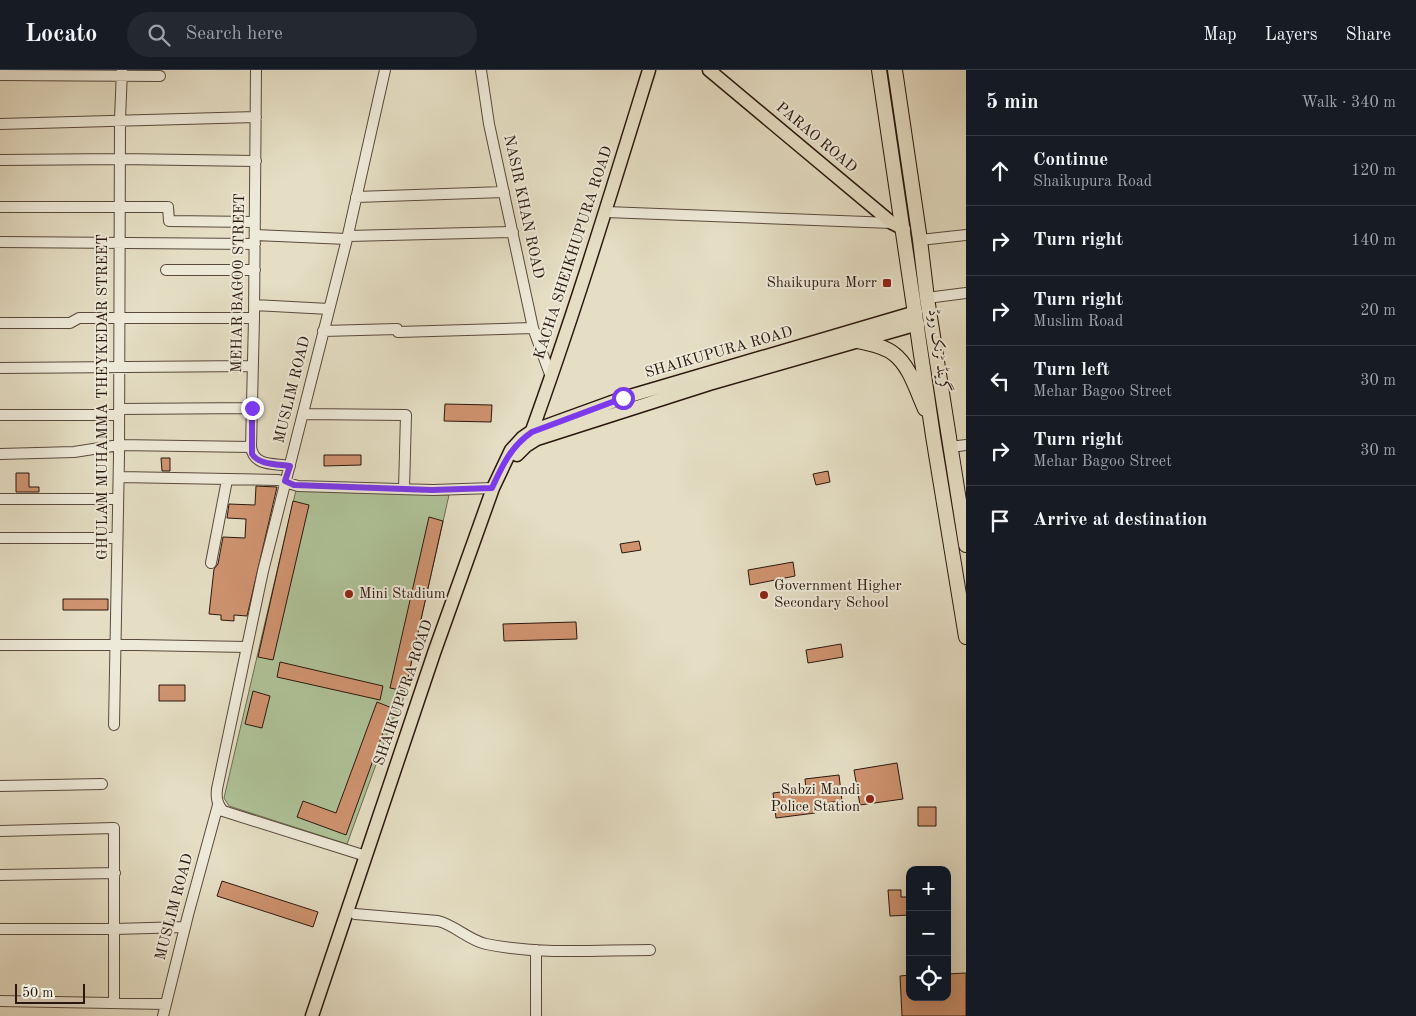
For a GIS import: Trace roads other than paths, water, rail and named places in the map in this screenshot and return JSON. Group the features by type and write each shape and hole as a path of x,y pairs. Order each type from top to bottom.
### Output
{"highway":[{"name":"گرینڈ ٹرنک روڈ","path":"879,70 898,226 917,318 933,436 966,637"},
{"name":"گرینڈ ٹرنک روڈ","path":"895,70 927,298 950,440 961,481 966,545"},
{"path":"858,341 878,346 895,355 906,368 931,421"},
{"path":"933,436 950,440"}],"main road":[{"name":"KACHA SHEIKHUPURA ROAD","path":"526,446 552,377 606,212 649,70"},
{"name":"PARAO ROAD","path":"709,70 898,226"},
{"name":"SHAIKUPURA ROAD","path":"321,1016 442,656 500,491 518,454 537,439 709,384 858,341 917,318"},
{"name":"SHAIKUPURA ROAD","path":"312,1016 434,653 492,488 512,450 522,438 532,432 623,398 917,318"}],"street":[{"name":"MEHAR BAGOO STREET","path":"251,447 256,70"},
{"name":"MUSLIM ROAD","path":"163,1016 218,805 217,789 263,571 347,238 385,70"},
{"name":"NASIR KHAN ROAD","path":"481,70 489,124 533,328 552,377"},
{"path":"0,75 122,73 160,76"},
{"name":"GHULAM MUHAMMA THEYKEDAR STREET","path":"114,725 119,445 120,119 122,73"},
{"path":"0,124 256,116"},
{"path":"0,160 256,161"},
{"path":"356,197 504,192"},
{"path":"0,207 168,207 168,221 255,222"},
{"path":"606,212 898,226"},
{"path":"0,242 119,244 513,232"},
{"path":"920,240 966,235"},
{"path":"166,270 254,270"},
{"path":"927,298 966,293"},
{"path":"254,305 329,310"},
{"path":"0,323 70,323 79,318 254,318"},
{"path":"323,331 397,329 398,332 533,328"},
{"path":"0,368 253,366"},
{"path":"0,415 252,408"},
{"path":"303,414 406,415 404,489"},
{"path":"950,440 966,445"},
{"path":"0,454 74,452 119,445 251,447 252,454 258,460 290,466"},
{"path":"118,477 285,481 298,486 404,489 492,488"},
{"path":"211,563 227,480"},
{"path":"0,499 118,500"},
{"path":"0,538 117,538"},
{"path":"0,645 247,647"},
{"path":"0,786 102,784"},
{"path":"218,805 223,811 231,814 366,856"},
{"path":"0,832 114,828 114,1003"},
{"path":"0,875 115,873"},
{"path":"355,914 438,921 470,939 512,948 536,950 650,950"},
{"path":"0,929 185,927"},
{"path":"536,950 536,1016"},
{"path":"0,1001 166,1004"}],"place":[{"name":"Shaikupura Morr","path":"887,283"},
{"name":"Mini Stadium","path":"349,594"},
{"name":"Government Higher Secondary School","path":"764,595"},
{"name":"Sabzi Mandi Police Station","path":"870,799"}]}
